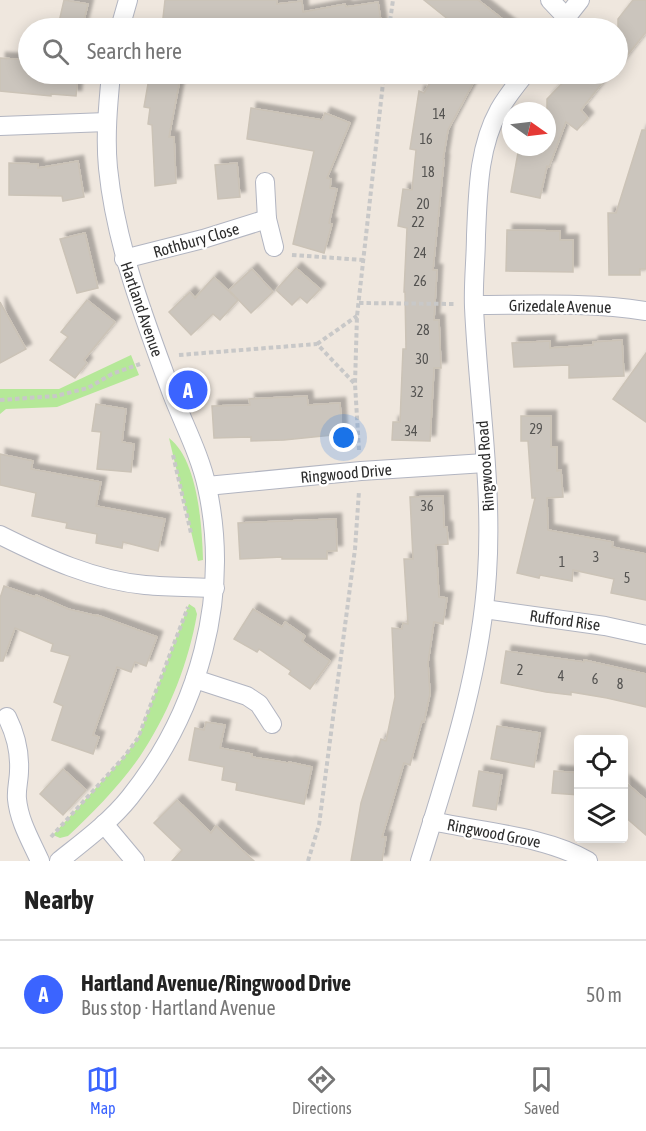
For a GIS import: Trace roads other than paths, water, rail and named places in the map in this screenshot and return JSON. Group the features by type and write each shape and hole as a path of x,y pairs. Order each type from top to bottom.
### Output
{"street":[{"path":"123,18 128,0"},
{"path":"550,0 559,18"},
{"path":"566,18 580,0"},
{"name":"Hartland Avenue","path":"59,861 104,824 129,798 158,759 177,724 195,679 209,630 215,588 216,552 207,486 124,259 108,167 106,122 110,84"},
{"name":"Ringwood Road","path":"420,861 468,694 484,609 488,519 474,304 478,201 481,164 488,139 499,111 518,84"},
{"path":"0,126 106,122"},
{"path":"265,182 267,219 274,247"},
{"name":"Rothbury Close","path":"124,259 203,239 267,219"},
{"name":"Grizedale Avenue","path":"474,304 624,307 646,311"},
{"name":"Ringwood Drive","path":"207,486 361,471 485,463"},
{"path":"0,535 50,559 98,576 144,585 215,588"},
{"name":"Rufford Rise","path":"484,609 605,626 646,635"},
{"path":"195,679 247,696 259,704 272,724"},
{"path":"7,717 18,749 19,770 16,797 20,818 38,857"},
{"name":"Ringwood Grove","path":"432,821 539,841 571,851 588,861"},
{"path":"104,824 135,861"}],"place":[{"name":"Hartland Avenue/Ringwood Drive","path":"188,390"}]}
